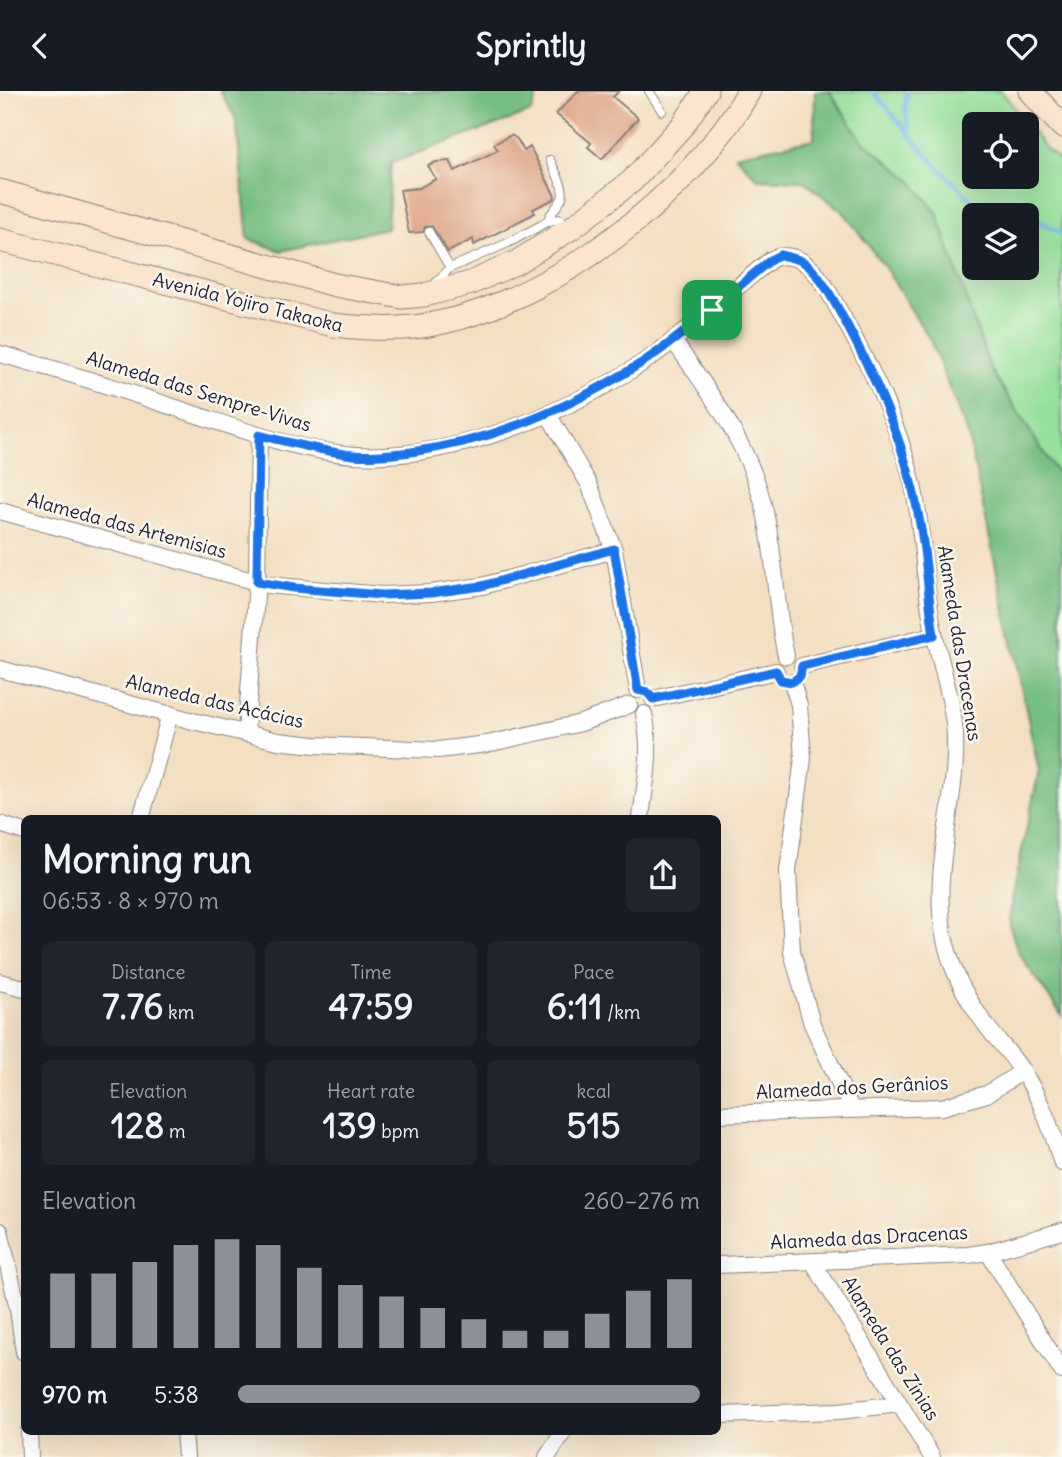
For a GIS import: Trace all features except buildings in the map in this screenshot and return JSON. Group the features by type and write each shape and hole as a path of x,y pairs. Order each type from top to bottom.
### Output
{"main road":[{"name":"Avenida Yojiro Takaoka","path":"0,191 335,285 402,297 424,295 471,283 517,263 573,227 632,181 683,125 706,91"},
{"name":"Avenida Yojiro Takaoka","path":"0,240 333,325 369,329 407,328 444,322 489,309 520,295 576,263 620,232 653,207 717,140 749,91"},
{"path":"1031,94 1062,126"}],"street":[{"name":"Alameda das Sempre-Vivas","path":"0,354 76,375 259,435 328,451 355,455 385,455 474,440 548,414 634,368 673,340 772,259 780,255 794,258"},
{"name":"Alameda das Dracenas","path":"794,258 806,263 833,300 870,369 899,434 921,526 934,635 950,695 955,733 956,767 942,861 944,934 952,966 964,993 983,1023 1023,1071 1051,1128 1062,1163"},
{"path":"673,340 720,411 753,474 770,537 779,620 786,656"},
{"path":"548,414 589,485 614,549 638,690"},
{"path":"246,733 257,582 259,435"},
{"name":"Alameda das Artemisias","path":"0,511 257,582 294,588 382,595 431,593 482,586 614,549"},
{"path":"802,666 934,635"},
{"path":"786,656 796,658 802,666 800,676 792,682 781,680 776,671 778,661 786,656"},
{"name":"Alameda das Acácias","path":"0,669 278,741 314,745 438,750 487,744 581,723 629,705"},
{"path":"653,699 776,671"},
{"path":"792,682 800,714 803,758 788,870 792,952 812,1024 852,1110"},
{"path":"638,690 647,692 653,699 651,709 643,714 634,713 629,705 630,695 638,690"},
{"path":"142,815 170,714"},
{"path":"642,815 650,764 643,714"},
{"path":"0,824 21,831"},
{"path":"0,982 21,987"},
{"name":"Alameda dos Gerânios","path":"721,1114 942,1107 967,1102 987,1094 1023,1071"},
{"path":"0,1231 21,1330"},
{"name":"Alameda das Dracenas","path":"721,1265 934,1258 988,1252 1062,1231"},
{"path":"988,1252 1058,1353 1062,1371"},
{"name":"Alameda das Zínias","path":"813,1262 932,1457"},
{"path":"721,1415 839,1411 900,1404"},
{"path":"29,1435 30,1457"},
{"path":"184,1435 186,1457"},
{"path":"547,1457 561,1435"}],"lane":[{"path":"649,91 662,111"},
{"path":"547,222 550,212 562,197 563,190 550,160"},
{"path":"424,295 450,268 509,243 547,222 559,219 573,227"},
{"path":"429,232 450,268"}],"green space":[{"path":"220,91 539,91 531,112 391,163 387,228 281,251 248,239 236,119"},
{"path":"815,91 829,91 862,140 911,180 937,213 990,368 1054,469 1062,476 1062,1016 1018,952 1009,924 1012,896 1039,771 968,435 930,340 886,269 845,214 804,181 758,179 735,155 814,139"},
{"path":"829,91 1001,91 1018,112 962,112 962,189 1039,189 1039,140 1062,162 1062,476 1054,469 990,368 937,213 911,180 862,140"}],"waterway":[{"path":"873,91 931,160 975,203"},
{"path":"907,91 905,107 909,131"},
{"path":"1039,221 1062,233"}],"route":[{"path":"780,255 806,263 814,272 833,300 865,359 899,434 921,526 934,635 802,666 800,676 792,682 781,680 776,671 653,699 647,692 638,690 614,549 482,586 431,593 382,595 294,588 257,582 259,435 314,449 355,455 385,455 474,440 548,414 613,380 644,362 712,310 780,255"}]}
